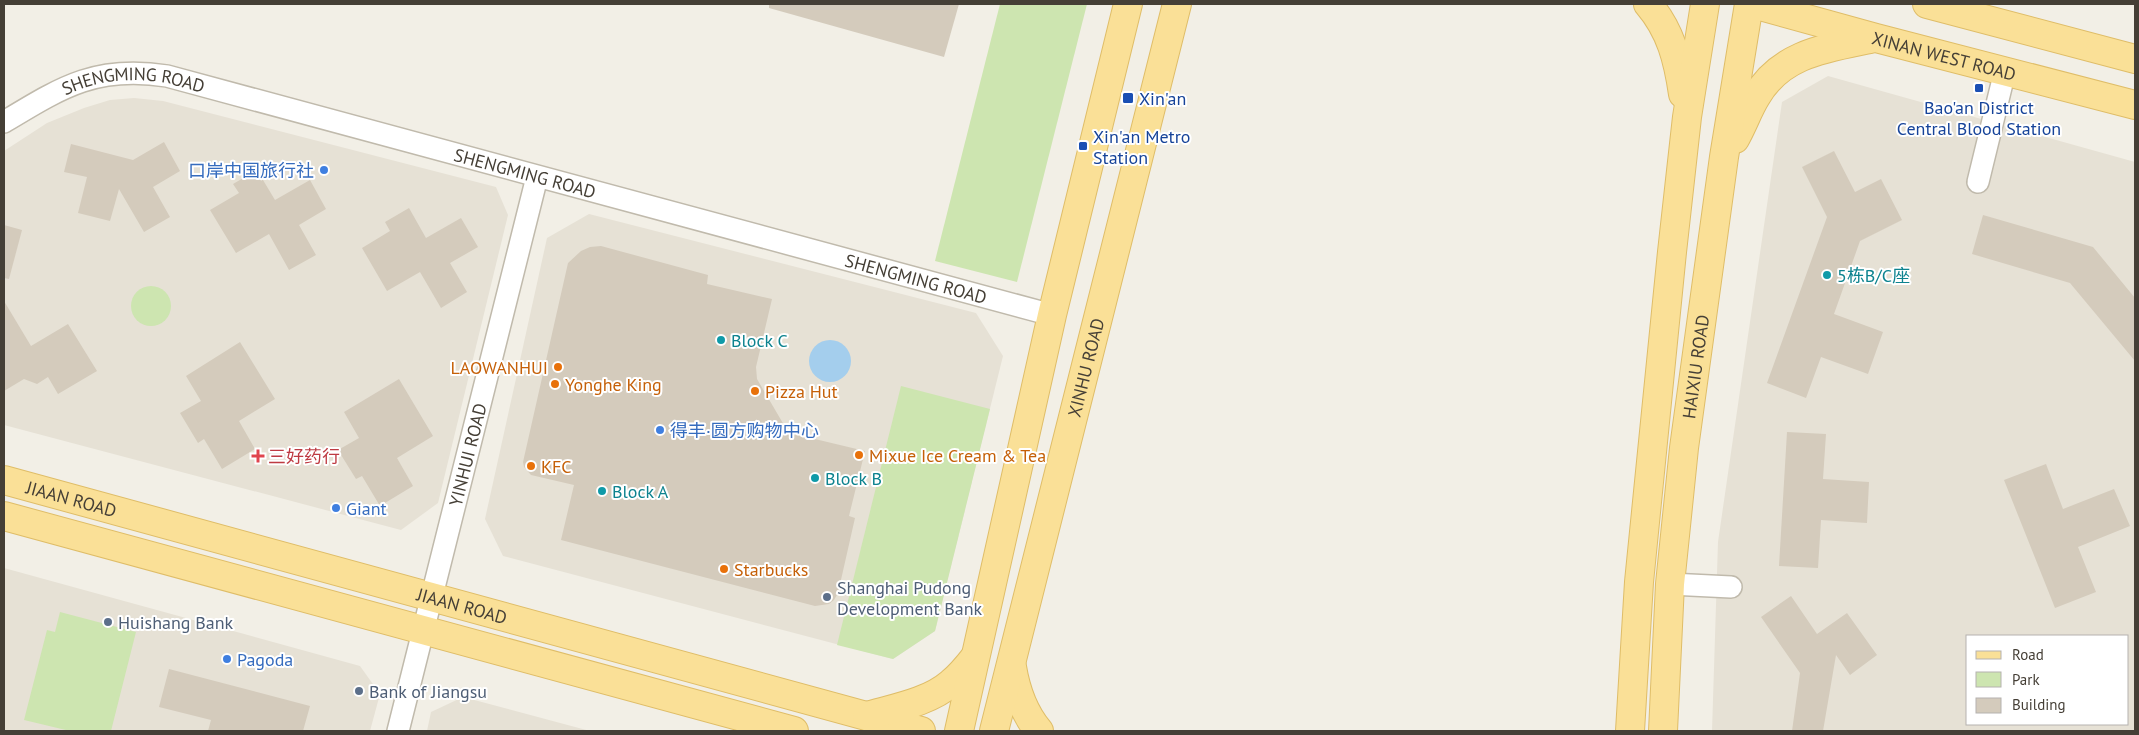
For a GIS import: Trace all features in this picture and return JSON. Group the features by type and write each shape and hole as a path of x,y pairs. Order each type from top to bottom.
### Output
{"main road":[{"path":"959,731 978,653 1052,315 1128,4"},
{"name":"XINHU ROAD","path":"994,731 1177,4"},
{"path":"1648,4 1663,23 1673,45 1687,116"},
{"name":"HAIXIU ROAD","path":"1630,731 1640,572 1687,116 1705,4"},
{"name":"HAIXIU ROAD","path":"1663,731 1670,584 1684,448 1724,157 1748,4"},
{"name":"XINAN WEST ROAD","path":"1753,4 2135,105"},
{"path":"1928,4 2135,59"},
{"path":"1724,157 1742,127 1756,96 1778,70 1806,53 1876,38"},
{"name":"JIAAN ROAD","path":"4,480 921,731"},
{"name":"JIAAN ROAD","path":"4,516 794,731"},
{"path":"866,716 904,706 936,693 950,684 978,653"},
{"path":"1011,663 1015,687 1022,704 1039,731"}],"street":[{"path":"1978,182 2005,71"},
{"name":"SHENGMING ROAD","path":"4,122 47,96 79,81 113,74 148,74 176,79 1052,315"},
{"name":"YINHUI ROAD","path":"398,731 537,177"},
{"path":"1670,584 1732,587"}],"shaded area":[{"path":"1828,76 2135,162 2135,731 1712,731 1718,542 1782,102"},
{"path":"134,98 163,101 496,187 508,215 438,503 401,530 4,425 4,151 47,123 110,100"},
{"path":"589,214 976,313 1003,356 935,631 893,659 503,556 485,519 547,238"},
{"path":"4,568 360,666 380,694 370,731 4,731"},
{"path":"463,697 590,731 427,731 431,712"}],"green space":[{"path":"1000,4 1087,4 1017,282 935,261"},
{"path":"151,286 165,292 171,306 165,320 151,326 137,320 131,306 137,292"},
{"path":"901,386 990,409 935,631 893,659 837,645"},
{"path":"60,612 136,632 111,731 70,731 24,720 47,630 55,632"}],"water":[{"path":"834,340 842,343 848,349 851,361 848,373 842,379 826,382 818,379 812,373 809,357 812,349 818,343"}],"building":[{"path":"769,4 959,4 944,57 769,8"},
{"path":"164,142 180,171 153,187 170,217 144,232 119,189 110,221 78,213 87,177 64,172 71,144 133,160"},
{"name":"5栋B/C座","path":"1834,151 1855,192 1881,179 1902,220 1860,241 1834,314 1883,332 1868,374 1821,357 1806,398 1767,383 1827,217 1802,167"},
{"path":"257,170 275,200 310,180 326,209 299,225 316,255 289,270 269,234 236,253 210,210 239,193 233,184"},
{"path":"409,208 426,238 461,218 478,247 450,263 467,292 441,308 420,272 387,291 362,248 390,231 385,222"},
{"path":"1983,215 2093,247 2135,298 2135,361 2070,283 1972,254"},
{"path":"4,225 22,230 9,279 4,278"},
{"name":"得丰·圆方购物中心","path":"601,246 708,275 707,284 772,299 756,367 757,379 784,425 794,434 865,451 849,516 855,518 838,593 829,604 815,606 561,540 574,485 531,475 524,467 523,462 568,263 581,251 590,247"},
{"path":"4,301 31,346 68,324 97,371 58,394 48,377 37,384 24,379 4,391"},
{"path":"240,342 275,399 239,421 255,449 222,469 204,439 198,443 180,413 201,401 186,376"},
{"path":"399,379 433,436 397,458 413,486 380,506 362,476 356,479 338,450 359,438 344,412"},
{"path":"1787,432 1826,434 1823,479 1869,482 1867,523 1821,520 1818,568 1779,566"},
{"path":"2046,464 2063,509 2114,489 2130,526 2078,547 2096,592 2055,608 2004,480"},
{"path":"1791,596 1817,634 1847,613 1877,655 1850,675 1836,655 1823,731 1792,731 1800,673 1761,617"},
{"path":"169,669 310,706 303,731 208,731 211,720 159,707"}],"place":[{"name":"Bao'an District Central Blood Station","path":"1979,88"},
{"name":"Xin'an","path":"1128,98"},
{"name":"Xin'an Metro Station","path":"1083,146"},
{"name":"口岸中国旅行社","path":"324,170"},
{"name":"5栋B/C座","path":"1827,275"},
{"name":"Block C","path":"721,340"},
{"name":"LAOWANHUI","path":"558,367"},
{"name":"Yonghe King","path":"555,384"},
{"name":"Pizza Hut","path":"755,391"},
{"name":"得丰·圆方购物中心","path":"660,430"},
{"name":"Mixue Ice Cream & Tea","path":"859,455"},
{"name":"三好药行","path":"258,456"},
{"name":"KFC","path":"531,466"},
{"name":"Block B","path":"815,478"},
{"name":"Block A","path":"602,491"},
{"name":"Giant","path":"336,508"},
{"name":"Starbucks","path":"724,569"},
{"name":"Shanghai Pudong Development Bank","path":"827,597"},
{"name":"Huishang Bank","path":"108,622"},
{"name":"Pagoda","path":"227,659"},
{"name":"Bank of Jiangsu","path":"359,691"}]}
